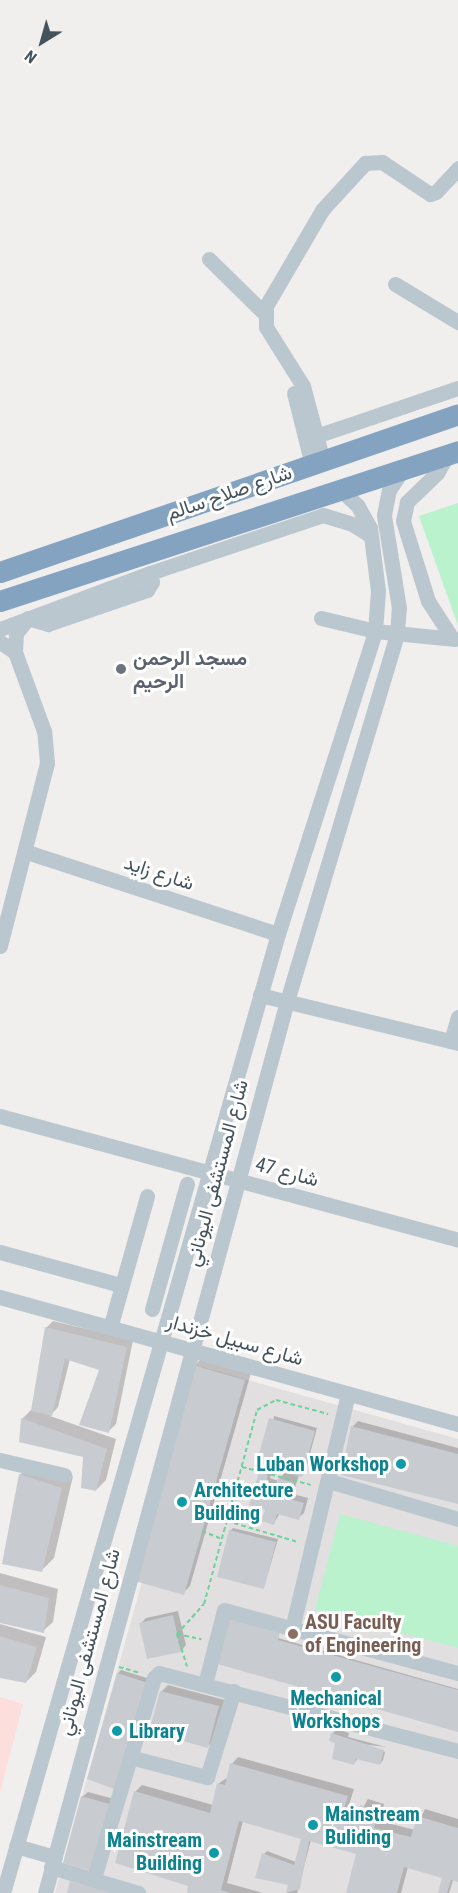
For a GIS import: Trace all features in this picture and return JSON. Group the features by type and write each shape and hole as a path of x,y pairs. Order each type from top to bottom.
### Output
{"highway":[{"name":"شارع صلاح سالم","path":"0,572 458,414"},
{"name":"شارع صلاح سالم","path":"0,601 453,453"}],"street":[{"path":"264,314 315,220 365,163 376,160 430,194 436,192 458,168"},
{"path":"209,259 264,314 266,327 288,366 326,460"},
{"path":"394,284 458,322"},
{"path":"288,366 303,386 316,436 326,460"},
{"path":"316,436 458,388"},
{"path":"326,460 335,430"},
{"path":"453,453 437,473 407,502 403,521 428,601 455,639"},
{"name":"شارع المستشفى اليوناني","path":"45,1893 286,1001 397,634 399,608 384,515 389,490 404,468"},
{"name":"شارع المستشفى اليوناني","path":"3,1893 260,995 375,631 378,591 371,536 358,506 340,489"},
{"path":"0,629 150,573 323,515 352,524 371,536"},
{"path":"0,946 27,852 44,778 47,747 15,652 16,633 28,618"},
{"path":"321,618 375,631 455,639"},
{"path":"0,642 15,652"},
{"name":"شارع زايد","path":"27,852 278,934"},
{"path":"260,995 455,1042 458,1017"},
{"name":"شارع 47","path":"0,1116 458,1240"},
{"path":"152,1309 187,1184"},
{"path":"110,1328 147,1196"},
{"path":"170,1246 187,1251"},
{"path":"0,1252 122,1285"},
{"name":"شارع سبيل خزندار","path":"0,1297 458,1424"},
{"path":"292,1629 348,1394"},
{"path":"0,1460 64,1476"},
{"path":"328,1485 458,1519"},
{"path":"198,1682 216,1641 224,1610 458,1673"},
{"path":"94,1878 156,1675 234,1691 458,1751"},
{"path":"130,1757 207,1777 234,1691"},
{"path":"16,1846 94,1878 138,1893"}],"path":[{"path":"177,1634 204,1604 254,1417 269,1401 343,1417"},
{"path":"242,1467 328,1485"},
{"path":"227,1521 313,1546"},
{"path":"202,1531 222,1539"},
{"path":"177,1634 216,1641"},
{"path":"177,1634 198,1682"},
{"path":"118,1667 144,1674"}],"shaded area":[{"name":"ASU Faculty of Engineering","path":"202,1367 458,1439 458,1893 55,1893"},
{"path":"0,1697 23,1704 0,1793"}],"green space":[{"path":"458,503 458,626 419,516"},
{"path":"340,1514 458,1546 458,1648 315,1610"}],"building":[{"path":"45,1327 127,1347 109,1433 79,1425 99,1370 65,1359 52,1416 31,1411"},
{"name":"Architecture Building","path":"192,1365 245,1380 184,1595 131,1580"},
{"path":"21,1418 107,1449 96,1491 81,1488 83,1457 19,1442"},
{"path":"269,1418 315,1431 302,1477 256,1464"},
{"name":"Luban Workshop","path":"351,1426 458,1454 458,1504 341,1475"},
{"path":"259,1472 268,1475 266,1483 275,1486 278,1478 294,1483 289,1499 304,1503 299,1520 277,1514 274,1525 261,1521 265,1510 249,1505"},
{"path":"19,1474 62,1488 42,1572 2,1564"},
{"path":"229,1530 276,1542 264,1589 217,1577"},
{"path":"0,1585 49,1598 44,1633 0,1623"},
{"path":"173,1615 181,1652 147,1659 139,1623"},
{"name":"Mechanical Workshops","path":"227,1615 280,1630 278,1640 458,1690 458,1732 214,1663"},
{"path":"0,1636 37,1647 26,1683 0,1678"},
{"name":"Library","path":"117,1673 148,1683 117,1790 87,1779"},
{"path":"160,1691 219,1706 208,1748 149,1732"},
{"path":"331,1733 384,1750 380,1765 356,1759 354,1765 332,1759 335,1743 329,1741"},
{"path":"230,1763 348,1796 341,1818 355,1821 360,1805 378,1811 374,1828 411,1837 417,1816 458,1828 458,1882 451,1880 447,1893 438,1893 442,1878 404,1867 397,1893 346,1893 356,1854 309,1841 300,1889 286,1893 288,1885 255,1878 262,1853 294,1865 301,1839 239,1821 221,1890 230,1893 187,1893 188,1886 115,1863 134,1791 210,1813 217,1783 225,1785"},
{"path":"81,1796 110,1804 92,1871 63,1863"},
{"path":"70,1881 111,1892 111,1893 67,1893"}],"place":[{"name":"مسجد الرحمن الرحيم","path":"121,669"},
{"name":"Luban Workshop","path":"401,1464"},
{"name":"Architecture Building","path":"182,1502"},
{"name":"ASU Faculty of Engineering","path":"293,1634"},
{"name":"Mechanical Workshops","path":"336,1677"},
{"name":"Library","path":"117,1731"},
{"name":"Mainstream Buliding","path":"313,1825"},
{"name":"Mainstream Building","path":"214,1853"}]}
